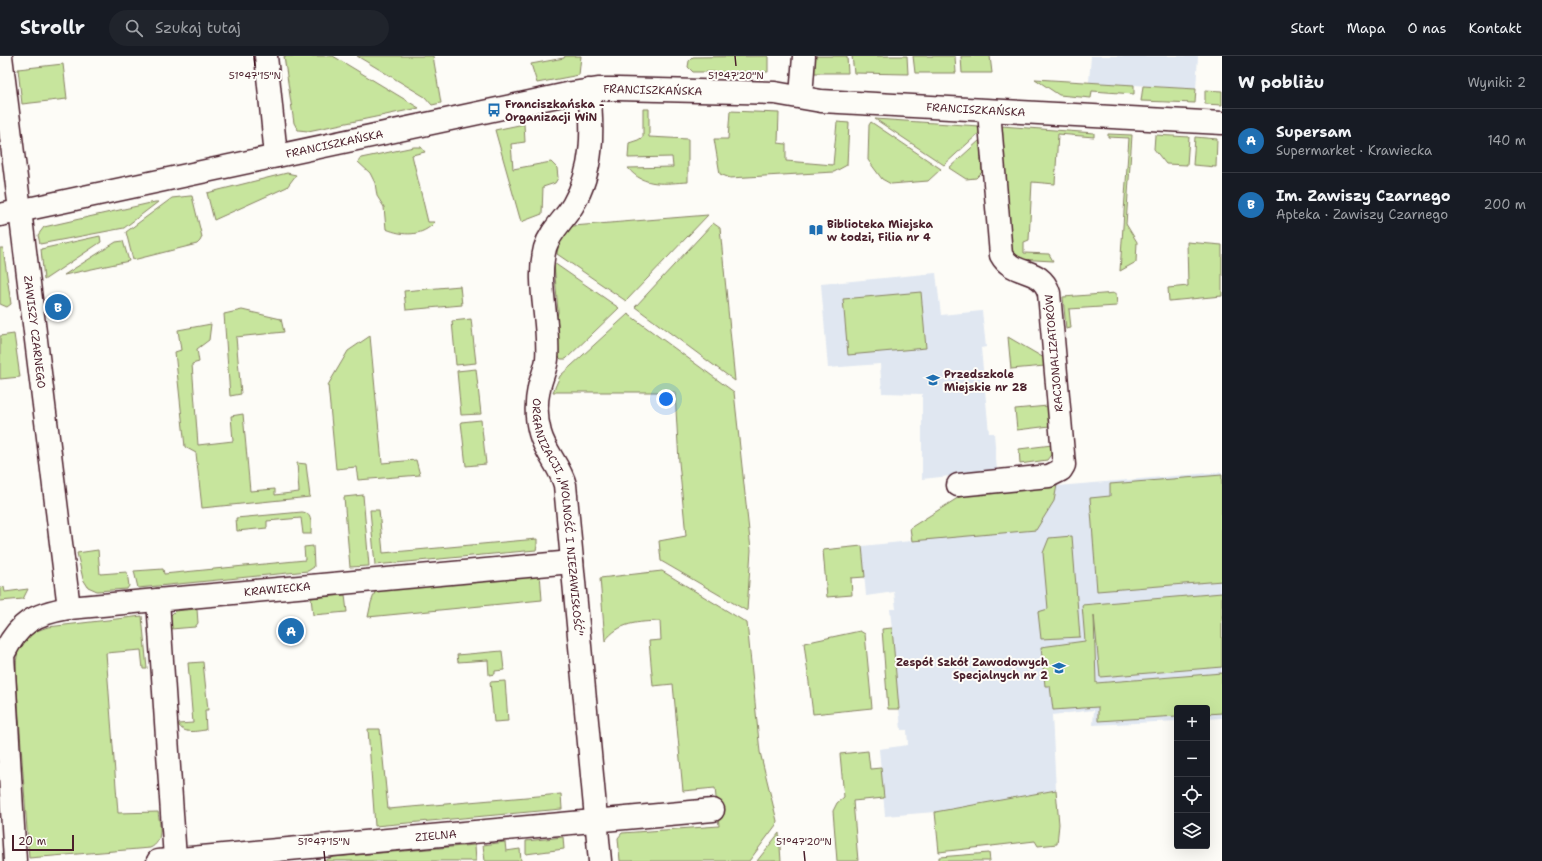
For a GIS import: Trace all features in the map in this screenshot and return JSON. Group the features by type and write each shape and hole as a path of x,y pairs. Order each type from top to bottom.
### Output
{"street":[{"name":"ZAWISZY CZARNEGO","path":"1,56 10,213 69,608"},
{"path":"266,56 276,156"},
{"path":"801,97 804,56"},
{"name":"FRANCISZKAŃSKA","path":"10,213 589,90 618,88 775,93 821,101 1222,123"},
{"name":"ORGANIZACJI „WOLNOŚĆ I NIEZAWISŁOŚĆ”","path":"589,90 592,133 591,153 580,191 572,206 548,240 543,260 542,275 547,360 539,388 537,404 540,434 544,446 559,471 565,485 600,861"},
{"name":"RACJONALIZATORÓW","path":"958,485 1049,476 1061,470 1064,465 1049,293 1041,278 1031,272 1011,266 1001,255 999,247 999,212 989,111"},
{"name":"KRAWIECKA","path":"2,655 10,640 32,619 47,612 69,608 572,562"},
{"path":"158,600 166,860"},
{"path":"2,655 15,861"},
{"name":"ZIELNA","path":"166,860 713,810"}],"shaded area":[{"path":"1091,56 1198,56 1196,89 1089,82"},
{"name":"Przedszkole Miejskie nr 28","path":"936,273 941,315 982,311 986,347 981,348 989,433 994,433 997,471 922,479 922,394 882,393 880,364 828,368 821,284"},
{"name":"Zespół Szkół Zawodowych Specjalnych nr 2","path":"1222,472 1222,718 1210,719 1210,705 1174,705 1174,721 1093,725 1094,710 1052,715 1056,790 935,812 885,816 879,749 908,745 907,730 901,730 890,609 896,609 894,592 866,596 862,546 911,541 910,528 964,494"}],"green space":[{"path":"284,56 333,56 419,108 308,131 298,130 294,123"},
{"path":"357,56 433,56 441,103 432,105 425,97"},
{"path":"565,56 581,56 579,75 537,83 531,64 564,58"},
{"path":"768,56 768,72 693,72 688,67 689,61 693,57"},
{"path":"814,56 847,56 848,73 813,73"},
{"path":"852,56 907,56 908,74 854,73"},
{"path":"913,56 955,56 956,73 915,73"},
{"path":"961,56 990,56 992,73 962,73"},
{"path":"63,64 67,99 22,104 18,69"},
{"path":"1035,79 1134,85 1134,94 1092,91 1091,98 1059,95"},
{"path":"1143,86 1196,89 1195,103 1141,101"},
{"path":"1205,90 1222,91 1222,105 1205,104"},
{"path":"643,109 649,109 649,137 688,139 688,182 656,183 641,179 628,168 673,167 672,157 628,158 629,143 643,137"},
{"path":"730,111 779,113 778,143 786,144 786,161 833,165 837,122 849,123 847,165 834,172 730,178 720,174 714,139 728,139"},
{"path":"875,119 979,126 979,133 944,165"},
{"path":"871,122 941,169 928,181 891,184 882,179 868,160 869,125"},
{"path":"524,124 525,142 511,144 513,169 551,162 557,168 558,178 555,183 543,187 542,214 521,222 495,130"},
{"path":"1001,126 1094,133 1094,137 1058,134 1055,184 1032,182 1029,240 1024,242 1024,253 1049,254 1053,261 1017,259 1010,255"},
{"path":"1108,134 1132,135 1126,224 1137,242 1136,262 1120,271 1129,138 1108,137"},
{"path":"1155,135 1189,137 1187,165 1166,164 1154,149"},
{"path":"1195,137 1217,139 1216,167 1193,165"},
{"path":"980,140 982,172 976,178 966,179 949,168"},
{"path":"414,147 421,147 425,152 412,155 428,222 435,222 430,227 418,233 406,234 386,229 384,207 377,196 375,183 370,173 358,162 361,158"},
{"path":"287,173 296,175 287,187 214,220 207,193"},
{"path":"192,196 202,237 200,241 197,244 133,260 126,232 172,198"},
{"path":"158,202 124,228 40,244 38,235 44,227"},
{"path":"708,215 626,301 557,254 562,238 573,226"},
{"path":"713,223 720,228 735,381 635,307"},
{"path":"100,236 101,242 44,280 41,249"},
{"path":"123,241 129,261 64,275 116,242"},
{"path":"1187,242 1222,245 1222,296 1169,301 1168,288 1188,286"},
{"path":"0,248 3,248 11,304 7,307 0,304"},
{"path":"554,263 619,308 566,359 561,359 557,355 556,320 558,312"},
{"path":"460,286 462,305 406,310 404,291"},
{"path":"921,292 926,348 848,355 843,299"},
{"path":"1116,293 1117,306 1069,309 1071,328 1066,329 1063,297"},
{"path":"242,310 281,319 284,332 236,337 241,394 230,396 224,314"},
{"path":"628,314 734,392 751,550 747,611 661,561 659,541 686,536 679,462 675,392 553,392 560,376"},
{"path":"471,319 476,363 456,365 452,321"},
{"path":"211,324 209,340 197,349 199,362 192,364 198,445 233,441 231,416 243,414 250,491 275,489 275,495 299,492 297,463 306,464 310,497 202,508 196,453 185,447 175,352 181,350 178,330"},
{"path":"14,334 20,377 0,379 0,336"},
{"path":"370,336 382,463 416,460 420,475 358,480 356,467 336,469 328,385 348,351"},
{"path":"1008,337 1044,358 1045,366 1011,369"},
{"path":"476,369 481,414 461,415 457,371"},
{"path":"1048,406 1050,426 1017,430 1015,409"},
{"path":"481,420 486,464 466,466 461,422"},
{"path":"1052,445 1053,452 1047,460 1020,464 1019,449"},
{"path":"1222,475 1222,581 1097,591 1090,498 1110,496 1110,484"},
{"path":"1057,485 1054,501 1036,530 912,541 910,528 964,494"},
{"path":"363,495 369,566 350,567 344,497"},
{"path":"370,510 379,510 383,553 537,539 537,546 536,550 375,565"},
{"path":"302,512 306,513 310,517 311,534 303,534 301,518 267,521 267,528 237,531 236,518"},
{"path":"1072,536 1080,637 1041,639 1038,612 1048,609 1043,553 1049,538"},
{"path":"313,546 314,567 308,571 138,588 134,571 163,569 164,574 305,560 304,547"},
{"path":"862,546 865,577 851,578 852,595 827,597 823,550"},
{"path":"98,550 100,574 127,572 129,586 127,589 97,591 88,587 83,579 77,553"},
{"path":"662,571 747,623 760,752 777,821 776,825 749,861 620,861 618,838 622,833 719,826 715,788 683,791 673,684 653,686 649,641 661,640 660,621 630,624 616,630 605,641 600,578"},
{"path":"540,573 542,600 368,617 376,589"},
{"path":"4,587 5,592 28,589 23,599 0,601 0,588"},
{"path":"1222,593 1222,667 1100,677 1094,615 1096,683 1222,673 1222,713 1210,714 1210,705 1174,705 1174,716 1098,721 1098,707 1053,710 1050,686 1045,686 1041,647 1085,641 1082,605"},
{"path":"345,595 347,612 313,615 311,598"},
{"path":"197,609 198,623 195,627 171,629 169,617 175,611"},
{"path":"142,616 147,669 143,669 141,650 106,653 118,813 158,812 160,833 157,842 150,848 29,858 16,675 18,649 25,638 38,630 48,627"},
{"path":"892,628 899,709 888,709 882,629"},
{"path":"860,631 865,634 872,708 813,714 804,643"},
{"path":"502,651 504,670 495,671 495,674 489,675 488,660 458,662 457,655"},
{"path":"203,662 208,710 205,710 206,730 187,731 178,724 193,723 188,663"},
{"path":"505,681 508,721 494,722 490,682"},
{"path":"368,729 380,729 388,809 561,794 562,809 375,826"},
{"path":"868,751 870,769 881,768 884,798 853,801 858,861 837,861 833,811 837,803 844,797 840,754"},
{"path":"1056,790 1059,824 1057,844 1038,846 1035,841 939,852 935,812"},
{"path":"779,833 781,861 757,861"},
{"path":"563,837 564,849 526,854 526,841"},
{"path":"505,842 506,851 520,849 521,861 485,861 483,845"},
{"path":"475,845 476,861 323,861 333,857"},
{"path":"989,853 990,861 939,861 939,857"}],"place":[{"name":"Franciszkańska - Organizacji WiN","path":"494,110"},
{"name":"Biblioteka Miejska w Łodzi, Filia nr 4","path":"816,230"},
{"name":"Im. Zawiszy Czarnego","path":"58,307"},
{"name":"Przedszkole Miejskie nr 28","path":"933,380"},
{"name":"Supersam","path":"291,631"},
{"name":"Zespół Szkół Zawodowych Specjalnych nr 2","path":"1059,668"}]}
